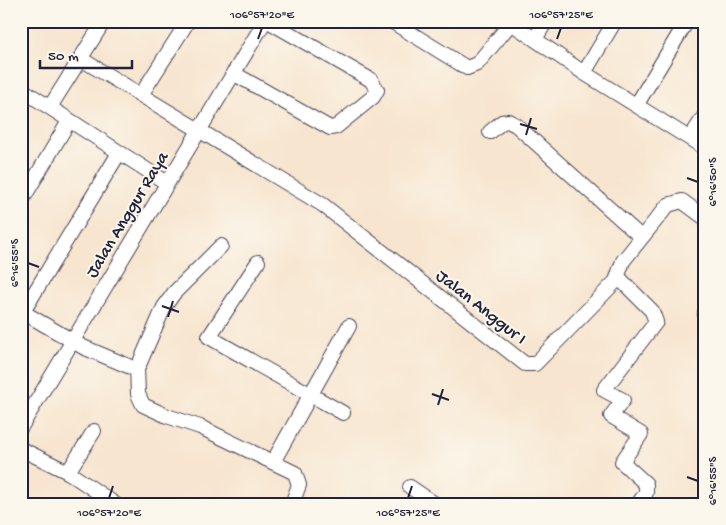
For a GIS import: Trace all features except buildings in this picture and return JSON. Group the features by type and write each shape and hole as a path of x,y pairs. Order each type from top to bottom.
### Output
{"street":[{"path":"50,107 104,21"},
{"path":"141,95 188,21"},
{"name":"Jalan Anggur Raya","path":"21,427 264,21"},
{"path":"233,73 330,128 336,126 373,96 377,90 372,80 268,21"},
{"path":"392,21 467,68 476,64 509,22 584,73 637,104 705,148"},
{"path":"535,38 546,21"},
{"path":"584,73 615,21"},
{"path":"637,104 687,21"},
{"name":"Jalan Anggur I","path":"81,59 324,205 525,364 535,364 618,277 623,261 668,205 682,201 705,218"},
{"path":"21,89 50,107 69,122 167,183"},
{"path":"690,138 705,115"},
{"path":"490,132 502,122 508,121 516,125 641,237"},
{"path":"21,202 69,122"},
{"path":"119,153 22,312 72,341 133,368 137,367"},
{"path":"221,246 174,293 164,307 137,367 139,400 143,405 200,427 295,473 298,478 298,492 292,504"},
{"path":"258,262 209,337 343,413"},
{"path":"618,277 652,311 656,322 604,390 623,400 611,416 642,434 622,462 646,484 646,492 638,504"},
{"path":"273,462 350,326"},
{"path":"68,472 94,431"},
{"path":"21,449 68,472 114,501 115,504"},
{"path":"410,487 435,504"}]}
